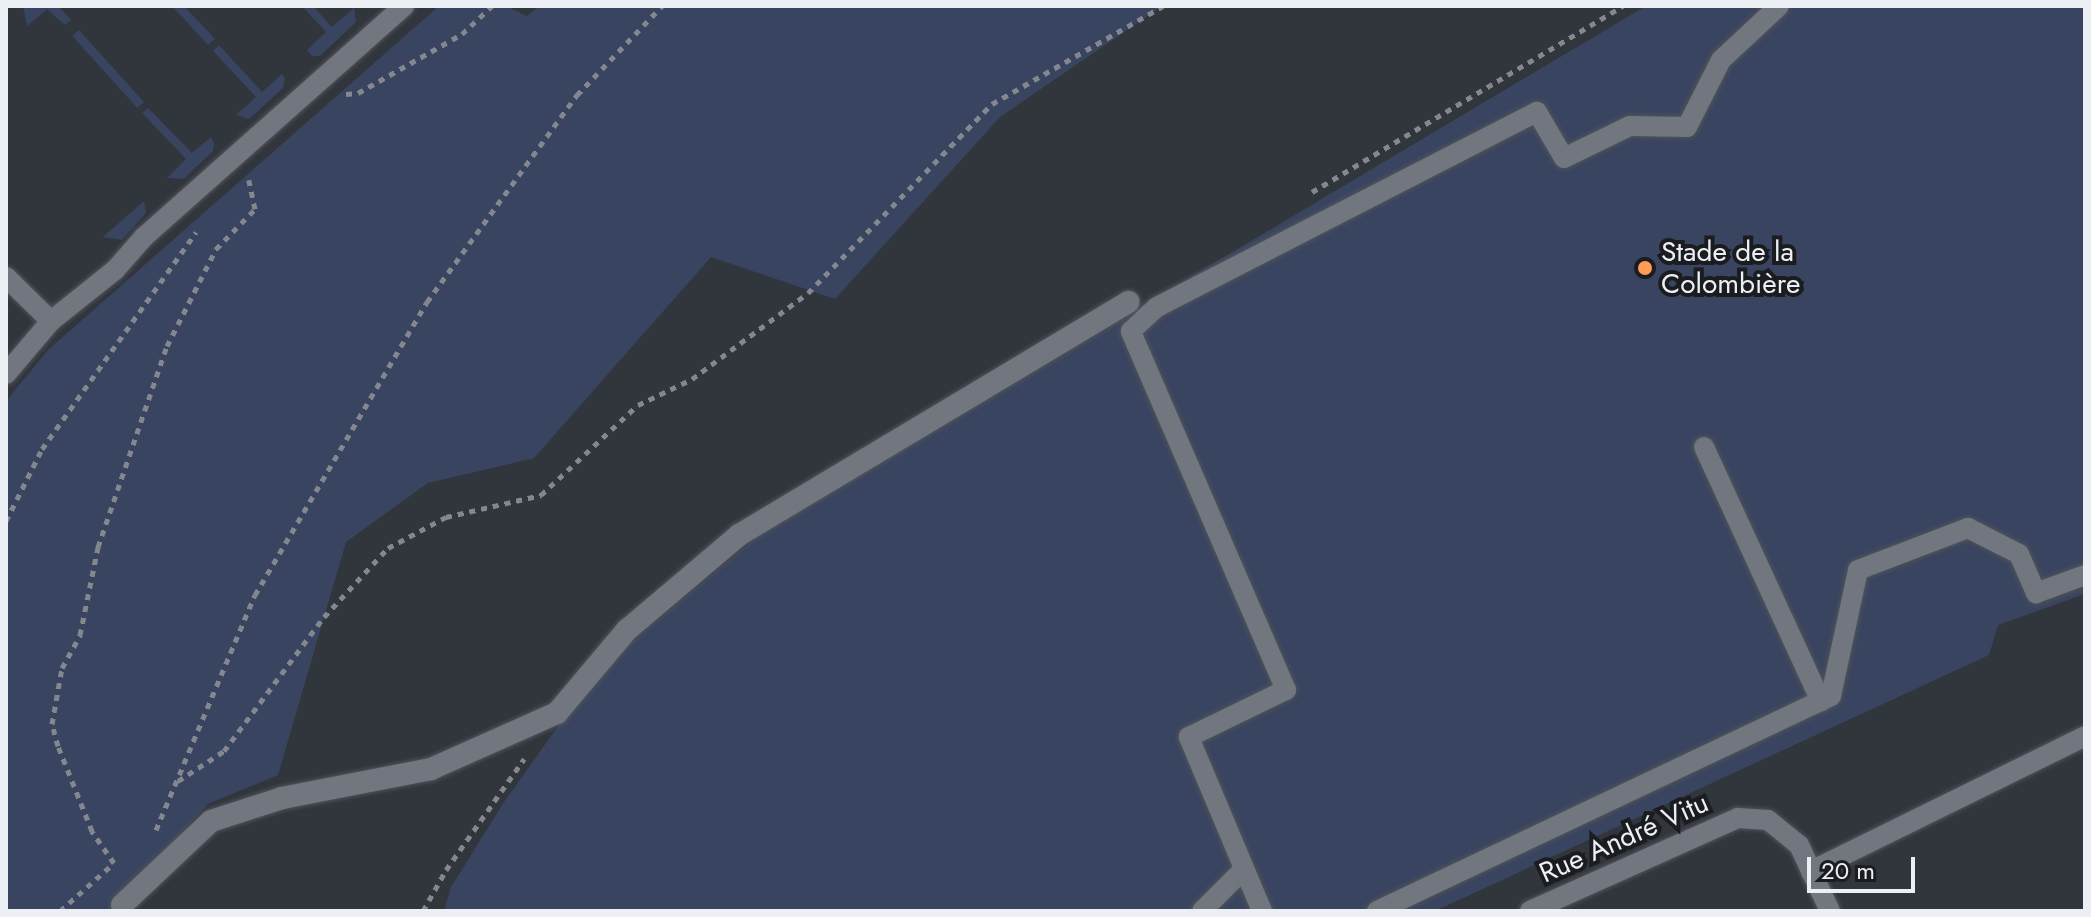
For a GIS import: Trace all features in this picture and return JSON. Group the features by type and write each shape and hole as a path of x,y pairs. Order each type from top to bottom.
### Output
{"street":[{"path":"122,905 211,821 282,798 431,769 557,713 627,630 739,535 1129,302"}],"lane":[{"path":"6,374 51,321 115,270 236,154 404,6"},
{"path":"1262,911 1189,737 1286,690 1131,331 1157,307 1537,112 1564,158 1630,126 1687,127 1721,60 1779,6"},
{"path":"6,277 51,321"},
{"path":"1704,447 1821,701"},
{"path":"1377,911 1831,696 1858,570 1968,528 2019,554 2036,593 2085,575"},
{"path":"1811,871 2085,736"},
{"name":"Rue André Vitu","path":"1530,911 1738,818 1768,820 1799,845 1830,911"},
{"path":"1202,911 1244,869"}],"path":[{"path":"298,99 358,93 462,34 492,6"},
{"path":"153,836 255,595 427,302 577,95 662,6"},
{"path":"178,781 224,751 324,617 388,548 446,517 541,495 638,405 692,379 808,293 992,104 1163,6"},
{"path":"1307,195 1623,6"},
{"path":"60,911 114,863 92,831 52,724 62,668 80,635 98,547 167,346 216,249 255,209 245,168 236,154"},
{"path":"6,521 42,449 202,224"},
{"path":"423,911 446,870 557,713"}],"shaded area":[{"path":"23,6 58,6 71,20 65,25 47,9 27,26"},
{"path":"172,6 184,6 215,39 208,45"},
{"path":"302,6 313,6 332,27 354,8 356,22 320,56 312,56 307,50 326,32"},
{"path":"439,6 506,6 527,16 539,6 1162,6 1000,117 835,299 711,257 534,458 428,483 346,542 278,775 208,804 111,911 6,911 6,401 48,350"},
{"name":"Stade de la Colombière","path":"1646,6 2085,6 2085,594 1998,625 1989,655 1435,911 444,911 451,887 504,802 599,669 765,530"},
{"path":"79,30 144,102 137,108 72,36"},
{"path":"219,45 262,92 282,74 285,78 283,88 249,119 236,115 256,97 213,51"},
{"path":"148,108 192,153 211,137 213,151 184,179 167,178 186,159 142,113"},
{"path":"144,201 146,213 122,240 103,237"}],"place":[{"name":"Stade de la Colombière","path":"1645,268"}]}
